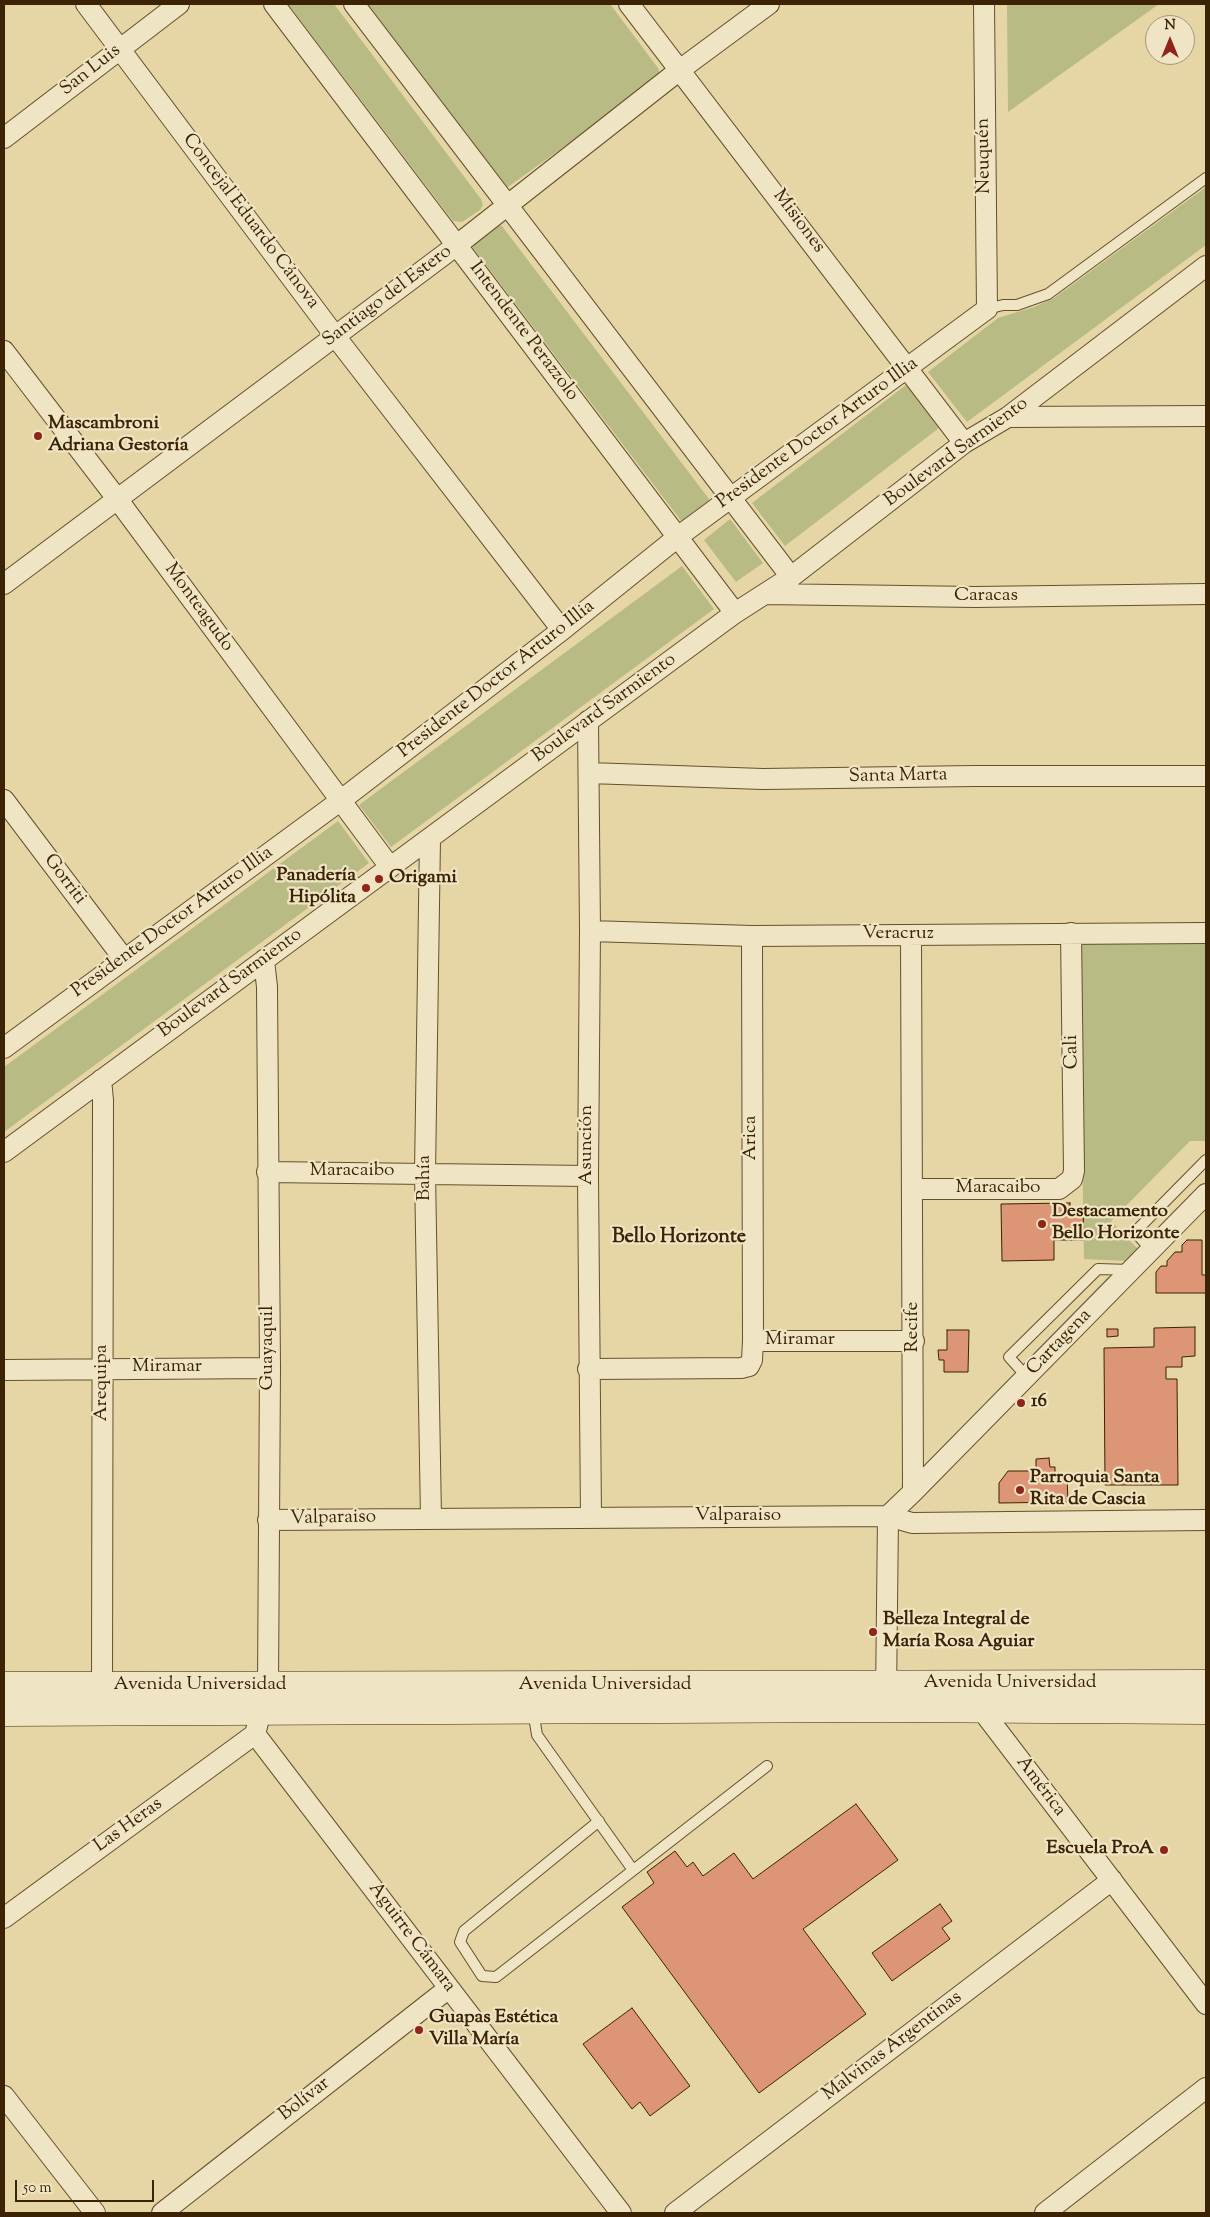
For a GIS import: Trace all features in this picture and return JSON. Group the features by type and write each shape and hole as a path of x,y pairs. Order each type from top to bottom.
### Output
{"main road":[{"name":"Avenida Universidad","path":"980,1697 1206,1684"},
{"name":"Avenida Universidad","path":"4,1686 102,1687 261,1710"},
{"name":"Avenida Universidad","path":"4,1712 261,1710 532,1698 886,1696 980,1697 1206,1710"}],"street":[{"name":"Concejal Eduardo Cánova","path":"86,4 336,336 562,630"},
{"name":"San Luis","path":"4,138 180,4"},
{"name":"Intendente Perazzolo","path":"274,4 679,536 735,613"},
{"path":"354,4 791,577"},
{"name":"Misiones","path":"629,4 681,69 964,443"},
{"name":"Santiago del Estero","path":"4,584 457,245 681,69 769,4"},
{"name":"Neuquén","path":"984,4 987,309"},
{"name":"Boulevard Sarmiento","path":"4,1152 735,613 791,577 964,443 1008,417 1206,266"},
{"name":"Presidente Doctor Arturo Illia","path":"4,1048 340,800 562,630 679,536 987,309"},
{"name":"Monteagudo","path":"4,351 118,500 390,867"},
{"path":"1008,417 1206,416"},
{"name":"Caracas","path":"765,594 975,597 1206,594"},
{"name":"Asunción","path":"588,721 590,931 588,1369 591,1518"},
{"name":"Santa Marta","path":"589,773 763,779 975,776 1206,776"},
{"name":"Gorriti","path":"4,800 124,959"},
{"name":"Bahía","path":"430,838 425,1173 431,1518"},
{"name":"Veracruz","path":"590,931 752,936 1206,933"},
{"name":"Cali","path":"1071,933 1074,1171"},
{"name":"Recife","path":"911,935 914,1341 913,1492"},
{"name":"Arica","path":"752,936 753,1341"},
{"name":"Guayaquil","path":"261,1710 268,1520 270,1368 267,987 264,960"},
{"name":"Arequipa","path":"100,1080 103,1100 102,1687"},
{"name":"Maracaibo","path":"913,1189 1059,1189 1072,1179 1074,1171"},
{"name":"Maracaibo","path":"267,1172 588,1176"},
{"name":"Cartagena","path":"913,1492 1206,1194"},
{"name":"Miramar","path":"588,1369 741,1368 749,1366 752,1360 753,1341 914,1341"},
{"name":"Miramar","path":"4,1370 270,1368"},
{"path":"886,1696 888,1516 913,1492"},
{"name":"Valparaiso","path":"268,1520 888,1516 912,1523 1206,1520"},
{"name":"América","path":"980,1697 1112,1880 1206,2004"},
{"name":"Las Heras","path":"4,1918 261,1710"},
{"name":"Aguirre Cámara","path":"261,1710 449,1988 621,2213"},
{"name":"Malvinas Argentinas","path":"674,2213 1112,1880"},
{"name":"Bolívar","path":"162,2213 449,1988"},
{"path":"1045,2213 1206,2088"},
{"path":"4,2096 95,2213"}],"lane":[{"path":"987,309 1003,305 1017,305 1048,294 1206,178"},
{"path":"1151,1250 1135,1232 1206,1160"},
{"path":"532,1698 537,1734 633,1870"},
{"path":"598,1821 464,1932 460,1942 482,1976 496,1977 767,1766"}],"green space":[{"path":"288,4 334,4 481,199 483,205 480,210 462,222 453,221"},
{"path":"360,4 610,4 658,68 660,75 656,81 505,189"},
{"path":"1007,4 1159,4 1008,112"},
{"path":"1206,187 1206,245 967,422 928,372 998,318 1034,307 1054,298"},
{"path":"497,225 502,226 709,499 710,502 682,522 473,248 472,242"},
{"path":"906,385 939,428 785,546 752,503"},
{"path":"730,519 763,563 736,582 704,540"},
{"path":"682,566 714,609 391,847 359,805"},
{"path":"338,821 369,863 4,1132 4,1067"},
{"path":"1206,941 1206,1141 1190,1141 1111,1221 1138,1249 1127,1261 1084,1259 1079,953 1081,945 1084,942"},
{"path":"1108,1277 1111,1277 1027,1362 1026,1361"}],"building":[{"name":"Destacamento Bello Horizonte","path":"1070,1203 1070,1208 1083,1208 1084,1240 1054,1240 1054,1260 1002,1261 1001,1204"},
{"path":"1187,1240 1202,1240 1202,1275 1206,1275 1206,1293 1156,1293 1156,1272 1161,1266 1167,1266 1167,1261 1175,1252 1182,1252 1182,1245"},
{"path":"1195,1327 1195,1356 1182,1357 1182,1367 1166,1367 1166,1379 1177,1379 1178,1485 1105,1485 1104,1348 1154,1347 1154,1328"},
{"path":"1107,1329 1118,1329 1118,1336 1107,1337"},
{"path":"947,1330 969,1330 968,1372 944,1372 944,1360 939,1360 938,1350 947,1350"},
{"path":"1049,1458 1050,1467 1055,1467 1055,1477 1067,1476 1068,1502 999,1503 999,1483 1008,1471 1036,1471 1036,1459"},
{"path":"856,1804 898,1860 803,1929 866,2014 759,2093 622,1907 654,1883 647,1872 675,1851 687,1867 693,1862 703,1876 734,1853 753,1879"},
{"path":"940,1904 952,1921 942,1928 950,1939 892,1981 872,1953"},
{"path":"632,2008 690,2086 650,2116 640,2102 632,2109 583,2044"}],"place":[{"name":"Mascambroni Adriana Gestoría","path":"38,436"},
{"name":"Origami","path":"379,879"},
{"name":"Panadería Hipólita","path":"366,888"},
{"name":"Destacamento Bello Horizonte","path":"1042,1224"},
{"name":"16","path":"1021,1403"},
{"name":"Parroquia Santa Rita de Cascia","path":"1020,1490"},
{"name":"Belleza Integral de María Rosa Aguiar","path":"873,1632"},
{"name":"Escuela ProA","path":"1164,1850"},
{"name":"Guapas Estética Villa María","path":"419,2030"}],"district":[{"name":"Bello Horizonte","path":"679,1239"}]}
